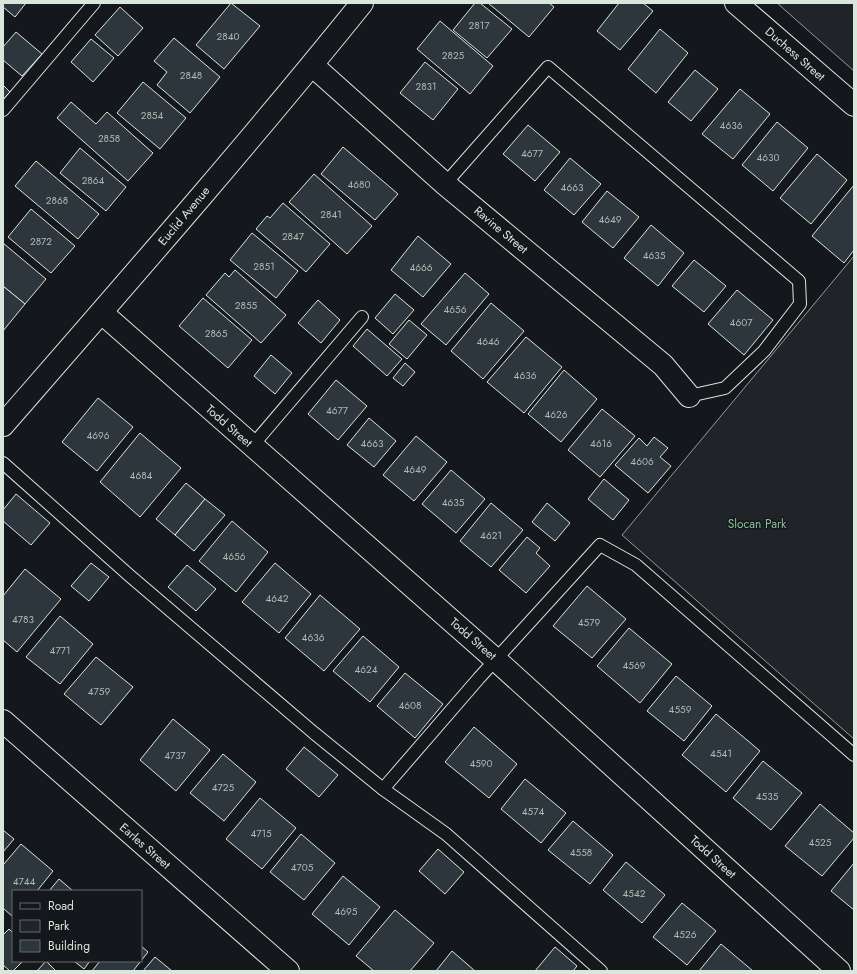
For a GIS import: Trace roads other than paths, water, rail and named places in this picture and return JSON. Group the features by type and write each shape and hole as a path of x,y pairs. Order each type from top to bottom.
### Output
{"street":[{"name":"Euclid Avenue","path":"3,425 102,313 362,3"},
{"name":"Duchess Street","path":"736,3 854,105"},
{"name":"Ravine Street","path":"312,64 445,184 663,365 689,396"},
{"name":"Todd Street","path":"102,313 496,660 839,971"},
{"name":"Earles Street","path":"3,721 288,971"}],"lane":[{"path":"3,110 94,3"},
{"path":"445,184 548,68 799,281 800,304 764,351 725,388 689,396"},
{"path":"252,446 362,317"},
{"path":"3,463 130,576 314,733 383,789 446,834 601,971"},
{"path":"383,789 479,678 600,545 636,565 854,755"}],"park label":[{"name":"Slocan Park","path":"757,524"}]}
